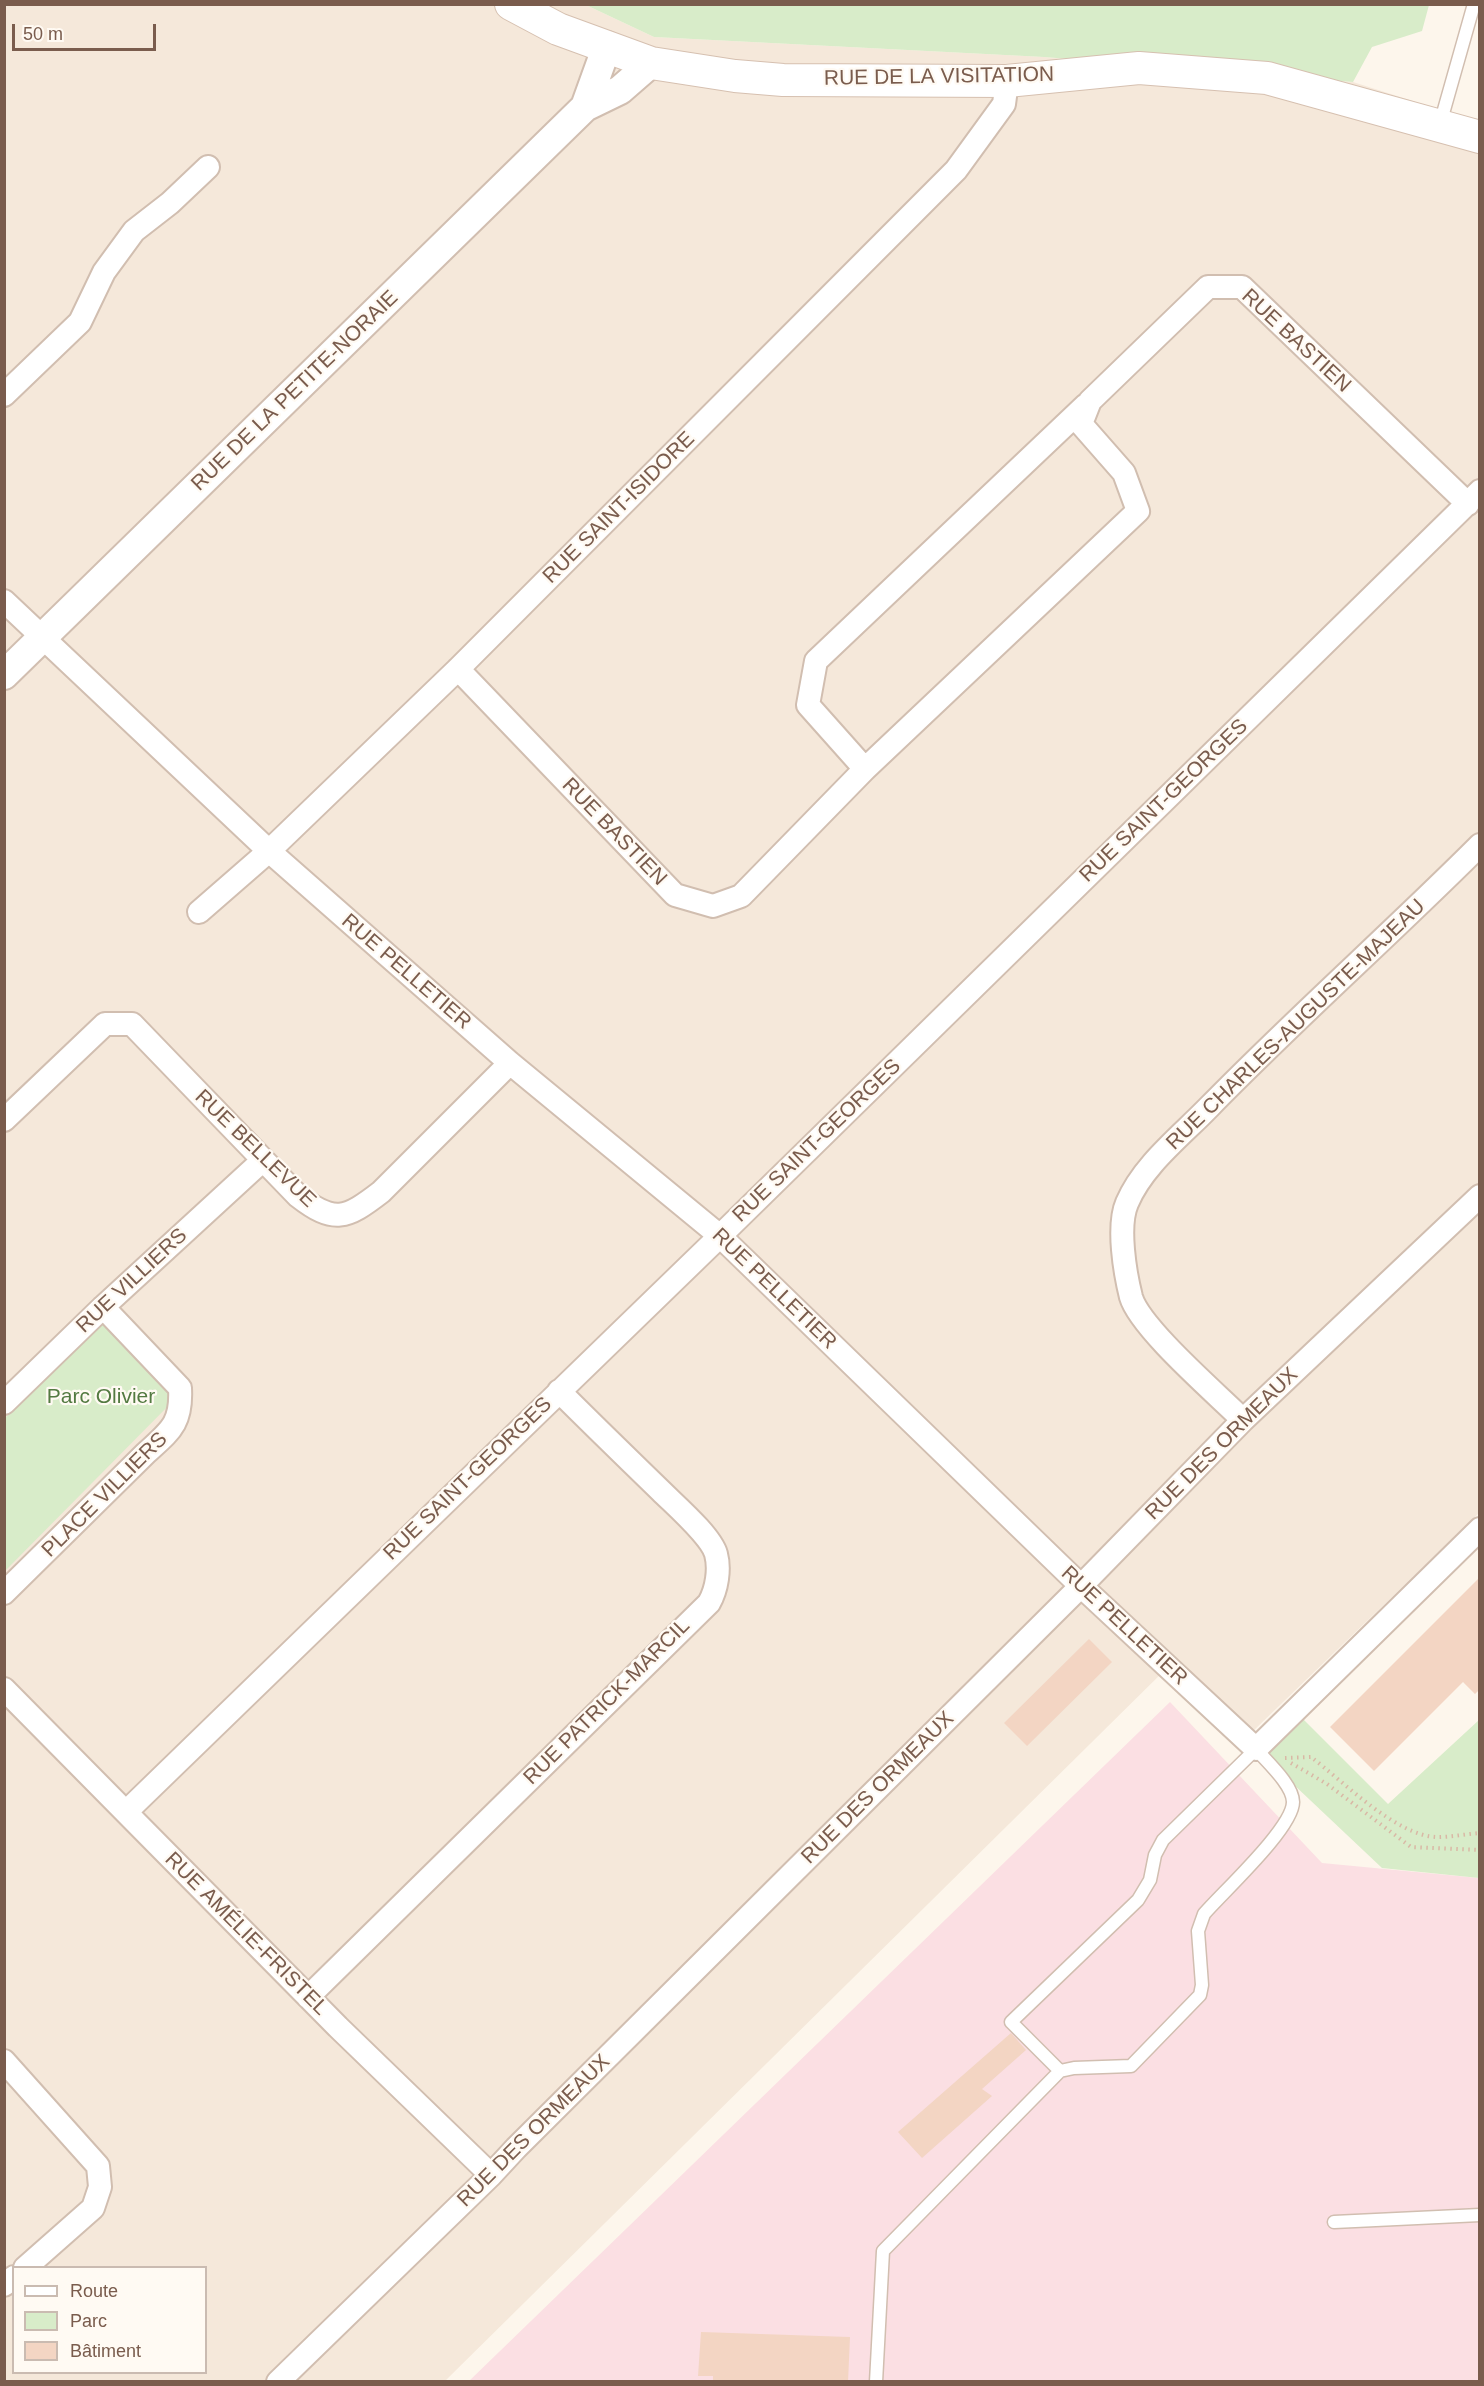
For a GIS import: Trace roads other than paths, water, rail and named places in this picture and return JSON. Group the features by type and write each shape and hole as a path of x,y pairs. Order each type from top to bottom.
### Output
{"main road":[{"name":"RUE DE LA VISITATION","path":"512,4 558,29 651,63 735,76 783,80 1007,81 1139,68 1267,78 1479,137"}],"street":[{"name":"RUE DE LA PETITE-NORAIE","path":"585,107 607,46"},
{"name":"RUE DE LA PETITE-NORAIE","path":"4,675 585,107 620,90 651,63"},
{"name":"RUE SAINT-ISIDORE","path":"199,912 268,851 458,669 956,170 1004,104 1007,81"},
{"path":"4,395 80,322 104,272 134,231 170,203 208,167"},
{"name":"RUE BASTIEN","path":"865,769 808,705 816,661 1208,287 1242,287 1474,498"},
{"name":"RUE BASTIEN","path":"458,669 675,895 713,906 741,896 865,769 1138,511 1124,473 1081,424 1090,401"},
{"name":"RUE SAINT-GEORGES","path":"126,1812 720,1236 1474,498"},
{"name":"RUE PELLETIER","path":"4,602 268,851 510,1063 720,1236 1082,1586 1256,1749"},
{"name":"RUE CHARLES-AUGUSTE-MAJEAU","path":"1243,1420 1152,1331 1132,1299 1121,1247 1126,1204 1146,1171 1275,1039 1411,914 1479,845"},
{"name":"RUE BELLEVUE","path":"4,1120 105,1024 132,1024 298,1196 316,1210 330,1215 347,1214 361,1208 381,1192 510,1063"},
{"name":"RUE VILLIERS","path":"4,1403 262,1161"},
{"name":"RUE DES ORMEAUX","path":"278,2382 491,2175 1082,1586 1243,1420 1479,1196"},
{"name":"PLACE VILLIERS","path":"4,1593 170,1432 181,1405 180,1388 103,1308"},
{"name":"RUE PATRICK-MARCIL","path":"308,1996 709,1603 714,1594 717,1582 716,1554 709,1542 688,1518 559,1391"},
{"path":"1256,1749 1479,1529"},
{"name":"RUE AMÉLIE-FRISTEL","path":"4,1689 308,1996 491,2175"},
{"path":"4,2061 98,2166 100,2187 93,2208 27,2266"}],"lane":[{"path":"1439,125 1474,4"},
{"path":"876,2382 883,2251 1060,2071 1074,2068 1131,2066 1200,1995 1202,1985 1198,1931 1204,1914 1279,1833 1290,1816 1293,1800 1285,1781 1256,1749 1163,1840 1155,1855 1150,1880 1138,1900 1011,2022 1060,2071"},
{"path":"1335,2222 1479,2216"}],"park label":[{"name":"Parc Olivier","path":"101,1397"}]}
